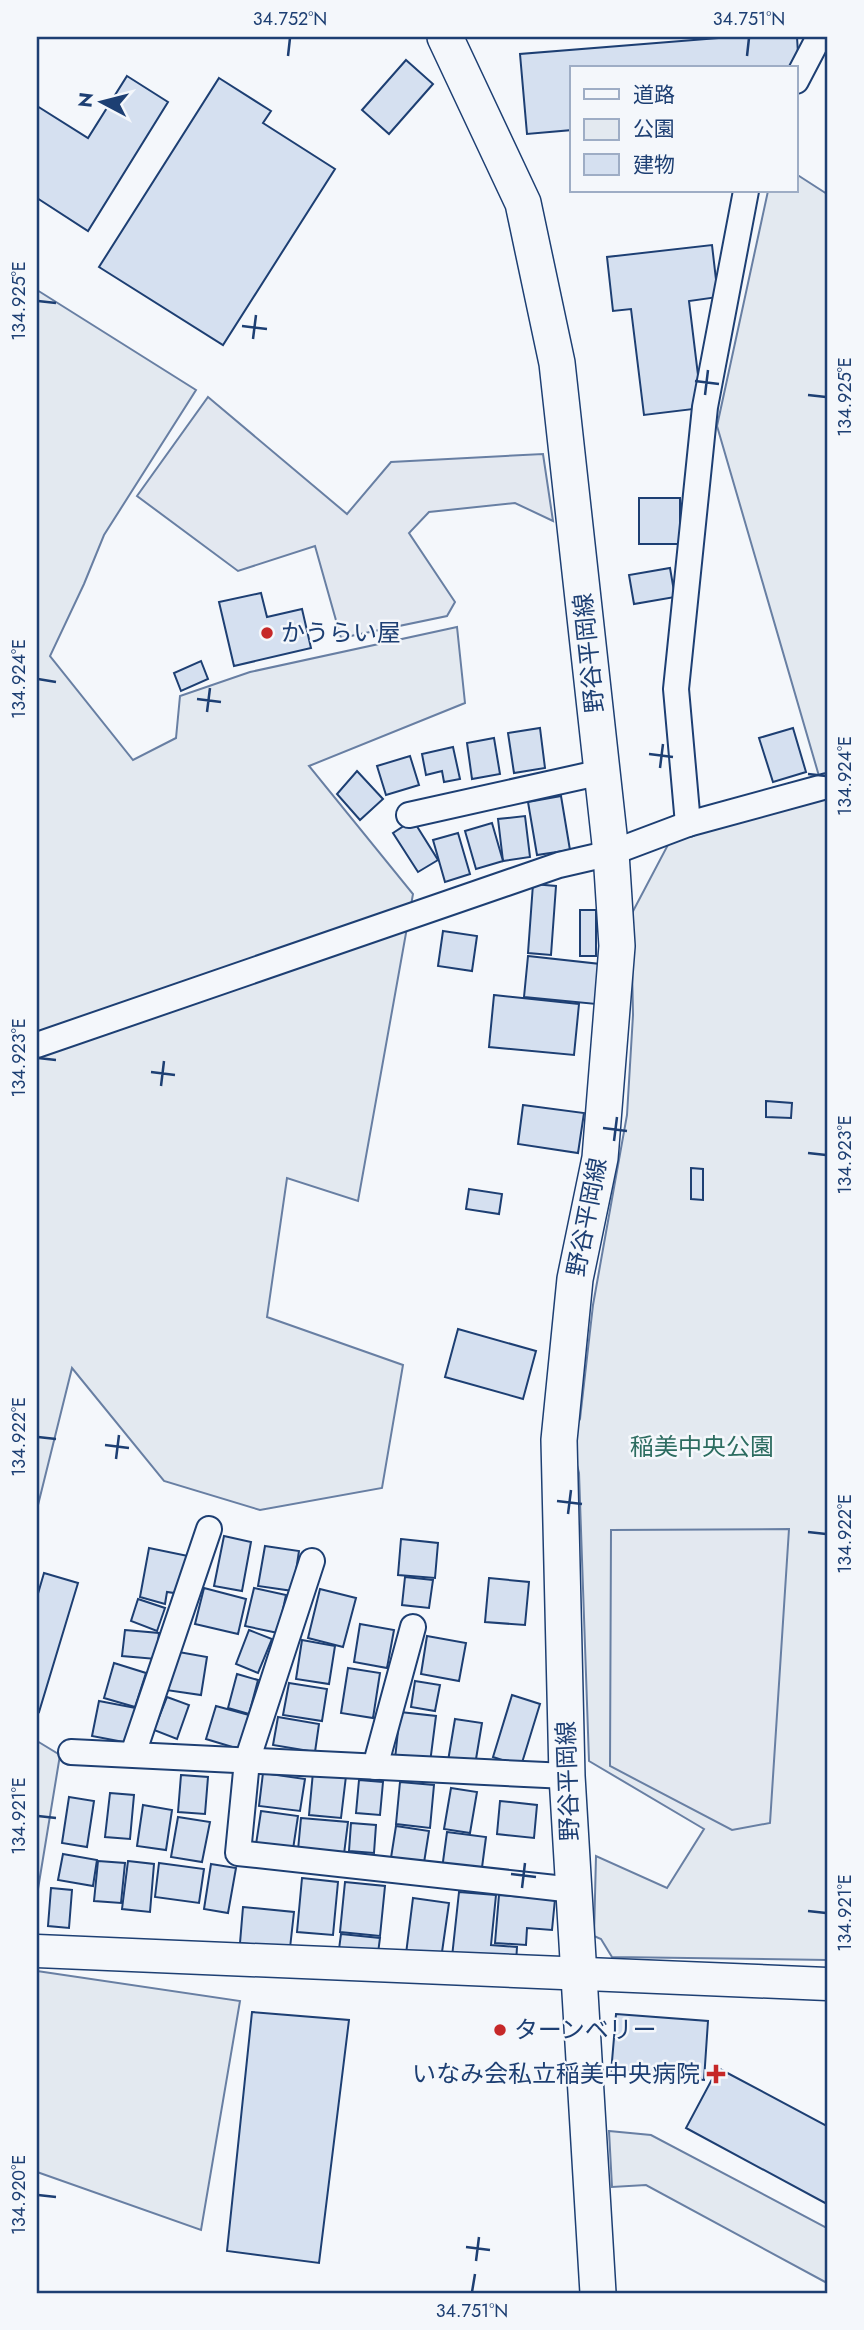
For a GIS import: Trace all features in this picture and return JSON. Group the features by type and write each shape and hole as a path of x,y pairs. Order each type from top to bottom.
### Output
{"main road":[{"name":"野谷平岡線","path":"445,37 523,203 557,363 611,853 617,946 600,1158 575,1279 559,1440 567,1776 598,2293"}],"street":[{"path":"798,77 819,37"},
{"path":"688,824 676,690 705,407 746,192"},
{"path":"409,815 602,772"},
{"path":"37,1045 559,864 611,853 688,824 827,786"},
{"path":"133,1754 209,1529"},
{"path":"312,1561 247,1760 237,1853 574,1891"},
{"path":"375,1767 413,1627"},
{"path":"71,1752 567,1776"},
{"path":"37,1951 827,1984"}],"green space":[{"path":"798,175 827,194 827,774 819,776 717,426 768,192 798,192"},
{"path":"37,290 196,390 104,535 50,656 133,760 176,738 180,696 250,672 457,627 465,703 309,766 413,894 358,1201 287,1178 267,1317 403,1365 382,1488 260,1510 164,1481 72,1368 37,1509"},
{"name":"稲美中央公園","path":"827,796 827,1960 612,1957 601,1939 594,1936 596,1856 667,1888 704,1829 589,1761 579,1473 570,1438 580,1419 593,1305 627,1115 633,1015 631,915 671,839"},
{"path":"37,1741 60,1755 37,1895"},
{"path":"37,1971 240,2001 201,2230 37,2172"},
{"path":"609,2131 651,2135 827,2228 827,2283 646,2185 612,2187"}],"shaded area":[{"name":"かうらい屋","path":"208,397 347,514 391,462 543,454 553,521 515,503 429,512 409,533 455,602 447,616 341,638 315,546 238,571 137,496"},
{"path":"789,1529 770,1823 732,1830 610,1766 611,1530"}],"building":[{"path":"731,37 797,37 799,70 798,66 570,66 570,130 527,134 520,54"},
{"path":"406,60 433,84 389,134 362,110"},
{"path":"127,76 168,102 88,231 37,198 37,106 88,138"},
{"path":"219,78 271,111 263,123 335,169 223,345 99,267"},
{"path":"712,245 718,297 689,301 702,408 644,415 631,309 613,311 607,257"},
{"path":"639,498 680,498 680,544 639,544"},
{"path":"670,568 675,597 634,604 629,575"},
{"name":"かうらい屋","path":"261,593 267,617 302,609 311,648 234,666 219,602"},
{"path":"201,661 208,679 181,691 174,673"},
{"path":"540,728 545,768 514,773 508,733"},
{"path":"793,728 806,772 773,782 759,738"},
{"path":"494,738 500,774 472,779 467,743"},
{"path":"453,747 460,779 444,782 442,771 426,775 422,754"},
{"path":"410,756 419,785 386,795 377,766"},
{"path":"357,771 383,799 360,820 337,794"},
{"path":"561,796 570,850 537,855 528,802"},
{"path":"525,816 530,857 503,861 498,819"},
{"path":"413,820 438,860 418,872 393,833"},
{"path":"492,823 503,861 476,869 465,831"},
{"path":"458,833 470,874 445,882 433,840"},
{"path":"533,884 556,886 551,955 528,953"},
{"path":"580,910 596,910 596,956 580,956"},
{"path":"443,931 477,936 472,971 438,966"},
{"path":"528,956 600,964 596,1004 524,997"},
{"path":"494,995 579,1004 574,1055 489,1047"},
{"path":"766,1101 792,1103 791,1118 766,1117"},
{"path":"523,1105 584,1113 578,1153 518,1144"},
{"path":"691,1168 703,1169 703,1200 691,1199"},
{"path":"469,1189 502,1194 499,1214 466,1209"},
{"path":"458,1329 536,1351 523,1399 445,1377"},
{"path":"224,1536 251,1542 242,1591 214,1586"},
{"path":"401,1539 438,1543 435,1578 398,1575"},
{"path":"265,1546 299,1551 293,1591 258,1586"},
{"path":"149,1548 188,1556 181,1594 167,1592 165,1604 140,1597"},
{"path":"44,1573 78,1583 39,1712 37,1597"},
{"path":"405,1577 433,1580 429,1608 402,1605"},
{"path":"489,1578 529,1582 525,1625 485,1622"},
{"path":"204,1588 246,1599 238,1634 195,1624"},
{"path":"254,1588 286,1595 278,1633 245,1626"},
{"path":"320,1589 356,1598 343,1647 308,1638"},
{"path":"138,1599 165,1608 157,1631 131,1621"},
{"path":"360,1624 394,1630 387,1668 354,1662"},
{"path":"125,1630 159,1633 156,1659 122,1656"},
{"path":"249,1630 272,1639 258,1673 236,1664"},
{"path":"427,1636 466,1643 459,1681 421,1674"},
{"path":"302,1640 335,1646 329,1684 296,1679"},
{"path":"173,1651 207,1657 201,1695 166,1690"},
{"path":"114,1663 146,1673 135,1707 104,1698"},
{"path":"348,1668 380,1673 373,1718 341,1713"},
{"path":"237,1674 258,1680 249,1714 228,1708"},
{"path":"415,1681 440,1685 435,1711 411,1707"},
{"path":"289,1683 327,1689 322,1721 283,1715"},
{"path":"512,1695 540,1704 521,1766 493,1757"},
{"path":"167,1697 189,1705 177,1739 154,1730"},
{"path":"99,1701 141,1709 134,1744 92,1736"},
{"path":"216,1706 249,1715 239,1749 206,1739"},
{"path":"400,1712 436,1716 430,1763 395,1759"},
{"path":"278,1717 319,1724 315,1752 273,1745"},
{"path":"455,1719 482,1723 475,1765 448,1761"},
{"path":"313,1772 346,1776 341,1818 309,1815"},
{"path":"263,1773 305,1779 300,1811 259,1806"},
{"path":"181,1775 208,1777 205,1814 178,1812"},
{"path":"359,1780 383,1782 380,1815 356,1813"},
{"path":"400,1782 434,1785 430,1828 396,1824"},
{"path":"451,1788 477,1792 470,1833 444,1829"},
{"path":"110,1793 134,1795 130,1839 105,1837"},
{"path":"69,1797 94,1801 87,1847 62,1843"},
{"path":"500,1801 537,1805 534,1838 497,1834"},
{"path":"143,1805 172,1810 166,1850 137,1846"},
{"path":"261,1811 298,1816 292,1856 255,1851"},
{"path":"178,1817 210,1822 202,1862 171,1857"},
{"path":"301,1818 348,1822 344,1854 298,1850"},
{"path":"351,1823 376,1825 374,1853 349,1851"},
{"path":"396,1826 429,1831 423,1869 390,1864"},
{"path":"447,1832 486,1837 481,1875 442,1869"},
{"path":"63,1854 97,1860 93,1886 58,1880"},
{"path":"98,1861 125,1863 121,1903 94,1901"},
{"path":"128,1861 154,1864 150,1912 122,1909"},
{"path":"159,1863 204,1869 199,1903 155,1897"},
{"path":"211,1864 236,1868 228,1913 204,1909"},
{"path":"302,1878 338,1882 333,1935 297,1932"},
{"path":"345,1882 385,1886 380,1936 340,1932"},
{"path":"51,1888 72,1890 69,1928 48,1926"},
{"path":"459,1892 496,1895 491,1945 517,1947 516,1963 452,1957"},
{"path":"499,1895 555,1899 552,1930 527,1928 526,1945 495,1943"},
{"path":"413,1898 449,1903 441,1959 406,1954"},
{"path":"243,1907 294,1912 290,1948 240,1943"},
{"path":"341,1934 380,1938 378,1953 339,1949"},
{"path":"252,2012 349,2020 319,2263 227,2251"},
{"path":"616,2014 708,2021 704,2080 611,2073"},
{"path":"718,2068 827,2126 827,2204 686,2128"}],"place":[{"name":"かうらい屋","path":"267,633"},
{"name":"ターンベリー","path":"500,2030"},
{"name":"いなみ会私立稲美中央病院","path":"716,2074"}]}
